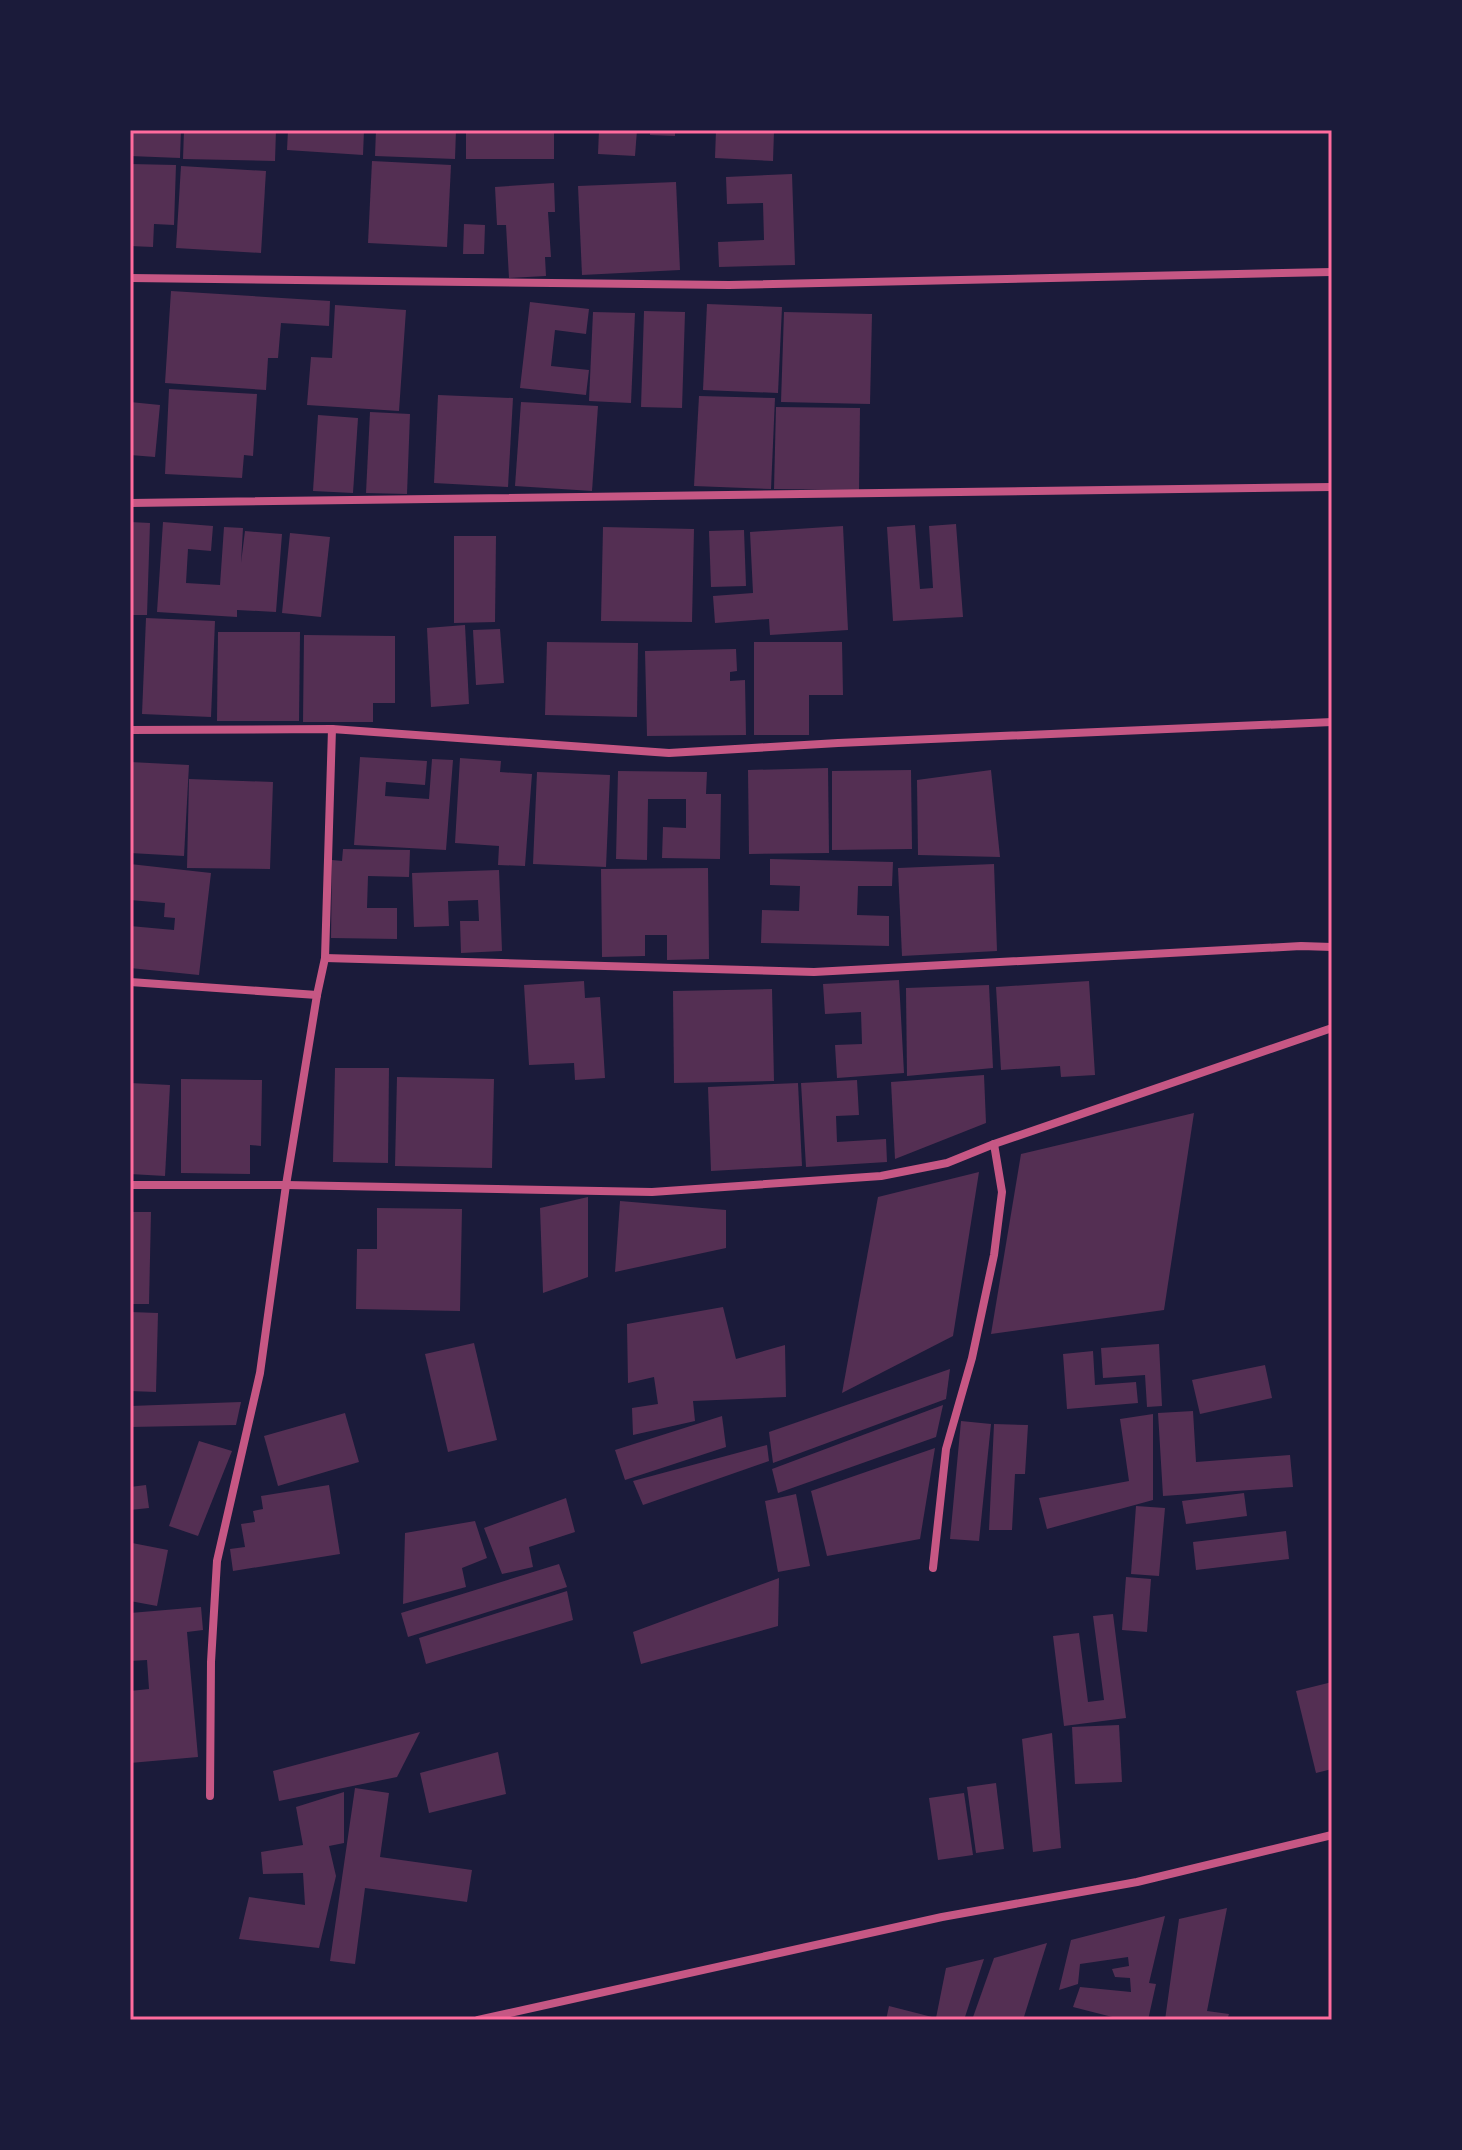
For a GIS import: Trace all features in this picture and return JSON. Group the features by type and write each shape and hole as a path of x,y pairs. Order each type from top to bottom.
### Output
{"street":[{"path":"130,278 729,285 1332,272"},
{"path":"130,503 1332,487"},
{"path":"130,730 332,729 669,753 1332,722"},
{"path":"210,1796 211,1662 217,1561 260,1373 286,1185 325,958 332,729"},
{"path":"325,958 814,972 1301,946 1332,947"},
{"path":"130,982 317,995"},
{"path":"130,1185 652,1192 881,1176 947,1163 1332,1028"},
{"path":"933,1568 946,1449 972,1358 994,1255 1002,1192 994,1144"},
{"path":"478,2020 942,1917 1137,1882 1332,1835"}],"building":[{"path":"130,130 181,130 180,158 130,156"},
{"path":"184,130 276,130 275,161 183,159"},
{"path":"288,130 364,130 363,155 287,150"},
{"path":"376,130 456,130 455,159 375,156"},
{"path":"466,130 554,130 554,159 466,159"},
{"path":"599,130 637,130 635,156 598,154"},
{"path":"650,130 675,130 675,136 650,135"},
{"path":"716,130 774,131 773,161 715,158"},
{"path":"372,161 451,165 447,247 368,243"},
{"path":"130,164 176,165 174,225 154,224 153,247 130,246"},
{"path":"181,166 266,171 261,253 176,248"},
{"path":"792,174 795,265 719,267 718,242 764,240 763,203 727,204 726,177"},
{"path":"676,182 680,270 582,275 578,186"},
{"path":"554,183 555,212 548,212 551,257 545,257 546,276 509,278 506,225 497,225 495,187"},
{"path":"464,224 485,225 484,254 463,254"},
{"path":"171,291 330,301 329,326 281,323 278,358 268,358 266,390 165,383"},
{"path":"530,302 589,309 586,334 555,330 551,366 589,370 586,395 520,388"},
{"path":"707,304 782,307 778,393 703,390"},
{"path":"335,305 406,310 399,411 307,405 311,357 332,358"},
{"path":"644,311 685,312 682,408 641,407"},
{"path":"593,312 635,313 631,403 589,401"},
{"path":"784,312 872,314 870,404 781,402"},
{"path":"169,389 257,394 253,456 244,455 242,478 165,474"},
{"path":"438,395 513,398 508,487 434,483"},
{"path":"699,396 775,398 771,489 694,486"},
{"path":"130,402 160,405 155,457 130,455"},
{"path":"521,402 598,406 592,491 515,486"},
{"path":"776,407 860,408 859,490 774,489"},
{"path":"370,412 410,414 407,494 366,493"},
{"path":"318,415 358,418 353,493 313,491"},
{"path":"130,522 150,523 147,615 130,615"},
{"path":"163,522 213,526 211,551 188,549 186,583 220,585 224,527 243,528 241,563 245,531 282,534 276,612 237,610 237,617 157,612"},
{"path":"956,524 963,617 893,621 887,527 915,525 920,589 933,588 929,526"},
{"path":"843,526 848,630 770,635 769,619 715,623 713,596 753,593 750,532"},
{"path":"603,527 694,529 692,622 601,621"},
{"path":"744,530 746,586 711,587 709,531"},
{"path":"290,533 330,537 321,617 282,613"},
{"path":"454,536 496,536 495,622 454,623"},
{"path":"146,618 215,621 211,717 142,714"},
{"path":"465,625 469,704 431,707 427,628"},
{"path":"500,629 504,683 476,685 473,630"},
{"path":"218,632 300,632 299,721 217,721"},
{"path":"304,635 395,636 395,703 373,703 373,722 303,722"},
{"path":"547,642 638,643 637,717 545,715"},
{"path":"754,642 842,642 843,695 809,695 809,735 754,735"},
{"path":"736,649 737,671 730,672 730,681 745,680 746,735 647,736 645,651"},
{"path":"360,757 427,761 425,785 386,782 385,796 429,799 432,759 453,760 446,850 354,845"},
{"path":"460,758 501,761 500,772 532,774 525,866 498,865 499,846 455,843"},
{"path":"130,762 189,765 184,856 130,853"},
{"path":"828,768 829,853 749,854 748,770"},
{"path":"911,770 912,849 832,850 832,771"},
{"path":"991,770 1000,857 918,855 917,780"},
{"path":"618,771 707,772 706,794 721,794 720,859 662,858 663,827 686,828 686,799 648,799 647,860 616,859"},
{"path":"537,772 610,775 606,867 533,864"},
{"path":"189,779 273,782 270,869 187,868"},
{"path":"343,849 410,850 409,877 368,876 367,908 397,908 397,939 331,938 332,860 342,861"},
{"path":"770,859 893,862 892,886 858,886 857,915 889,916 889,946 761,943 762,910 799,911 800,886 770,885"},
{"path":"130,864 211,873 199,975 130,968 130,926 174,930 175,918 164,917 165,903 130,900"},
{"path":"994,864 997,951 902,956 898,868"},
{"path":"708,868 709,959 667,960 667,935 645,935 645,956 602,957 601,869"},
{"path":"499,870 502,951 461,953 460,921 479,921 478,900 448,901 449,926 414,927 412,873"},
{"path":"899,980 904,1073 837,1078 835,1045 862,1044 861,1012 825,1014 823,984"},
{"path":"584,981 585,998 600,997 605,1078 575,1080 574,1063 529,1065 524,985"},
{"path":"1089,981 1095,1075 1061,1077 1060,1066 1001,1070 996,987"},
{"path":"989,985 993,1068 907,1076 906,988"},
{"path":"772,989 774,1081 674,1083 673,991"},
{"path":"335,1068 389,1068 388,1163 333,1162"},
{"path":"984,1075 986,1123 895,1159 891,1082"},
{"path":"397,1077 494,1079 492,1168 395,1166"},
{"path":"181,1079 262,1080 261,1146 250,1145 250,1174 181,1173"},
{"path":"857,1080 859,1115 836,1116 837,1142 886,1139 887,1162 806,1167 801,1083"},
{"path":"130,1083 170,1085 165,1176 130,1174"},
{"path":"798,1083 802,1166 711,1171 708,1087"},
{"path":"1194,1113 1164,1310 991,1334 1021,1154"},
{"path":"979,1172 953,1336 842,1393 878,1197"},
{"path":"588,1197 588,1277 543,1293 540,1208"},
{"path":"620,1201 726,1210 726,1248 615,1272"},
{"path":"377,1208 462,1209 460,1311 356,1309 357,1249 377,1249"},
{"path":"130,1212 151,1212 149,1304 130,1304"},
{"path":"723,1307 736,1359 785,1345 786,1397 693,1401 695,1421 633,1435 632,1408 658,1404 654,1377 628,1383 627,1324"},
{"path":"130,1312 158,1313 156,1392 130,1391"},
{"path":"474,1343 497,1440 448,1452 425,1354"},
{"path":"1159,1344 1162,1406 1147,1407 1145,1375 1103,1378 1101,1348"},
{"path":"1093,1351 1095,1385 1136,1382 1138,1403 1067,1409 1063,1354"},
{"path":"1265,1365 1272,1398 1200,1414 1192,1380"},
{"path":"950,1369 946,1399 773,1463 769,1432"},
{"path":"241,1402 236,1425 130,1427 130,1406"},
{"path":"943,1405 936,1437 778,1493 772,1469"},
{"path":"1193,1411 1196,1462 1290,1455 1293,1487 1163,1496 1158,1413"},
{"path":"345,1413 359,1462 278,1486 264,1436"},
{"path":"1153,1414 1153,1500 1047,1529 1039,1498 1129,1481 1120,1419"},
{"path":"722,1416 726,1447 625,1480 615,1450"},
{"path":"961,1421 991,1424 979,1541 950,1539"},
{"path":"994,1424 1028,1425 1025,1474 1015,1474 1012,1530 989,1530"},
{"path":"199,1441 232,1451 198,1536 169,1526"},
{"path":"767,1445 769,1461 643,1505 633,1481"},
{"path":"935,1448 920,1539 827,1556 811,1491"},
{"path":"146,1485 149,1508 130,1510 130,1487"},
{"path":"329,1485 340,1554 233,1571 230,1549 245,1547 241,1524 255,1522 253,1511 263,1509 261,1496"},
{"path":"1244,1493 1247,1516 1186,1524 1182,1501"},
{"path":"796,1494 810,1566 778,1572 765,1501"},
{"path":"566,1498 575,1532 529,1547 533,1567 502,1574 484,1528"},
{"path":"1136,1506 1165,1508 1159,1576 1131,1574"},
{"path":"475,1521 487,1558 462,1568 466,1587 403,1604 405,1533"},
{"path":"1286,1531 1289,1559 1196,1570 1193,1542"},
{"path":"132,1543 168,1550 157,1606 130,1601"},
{"path":"559,1564 567,1587 408,1637 401,1613"},
{"path":"1126,1577 1151,1579 1147,1632 1122,1630"},
{"path":"779,1578 778,1626 641,1664 633,1632"},
{"path":"567,1591 573,1620 426,1664 419,1638"},
{"path":"201,1607 203,1630 187,1632 198,1757 130,1763 130,1691 149,1689 147,1660 130,1661 130,1613"},
{"path":"1113,1614 1126,1718 1064,1726 1053,1636 1079,1633 1088,1702 1104,1700 1093,1616"},
{"path":"1332,1682 1332,1769 1316,1773 1296,1691"},
{"path":"1119,1725 1122,1782 1075,1784 1072,1727"},
{"path":"420,1732 397,1777 279,1801 273,1771"},
{"path":"1052,1733 1061,1848 1033,1852 1022,1739"},
{"path":"498,1752 506,1794 429,1813 420,1773"},
{"path":"996,1783 1004,1849 976,1853 967,1787"},
{"path":"355,1788 389,1793 380,1857 472,1870 467,1902 365,1888 355,1964 330,1961"},
{"path":"344,1792 344,1843 329,1846 336,1876 319,1948 239,1939 249,1897 305,1905 303,1873 263,1874 261,1852 303,1845 296,1807"},
{"path":"964,1793 973,1855 938,1860 929,1798"},
{"path":"1227,1908 1207,2011 1229,2014 1227,2020 1165,2020 1179,1919"},
{"path":"1165,1916 1149,1983 1156,1984 1148,2020 1124,2020 1073,2007 1080,1987 1131,1992 1130,1978 1115,1977 1112,1969 1129,1966 1128,1957 1080,1964 1078,1984 1059,1990 1071,1940"},
{"path":"1047,1943 1023,2020 972,2020 994,1958"},
{"path":"984,1959 964,2020 886,2020 889,2006 936,2018 946,1968"}]}
